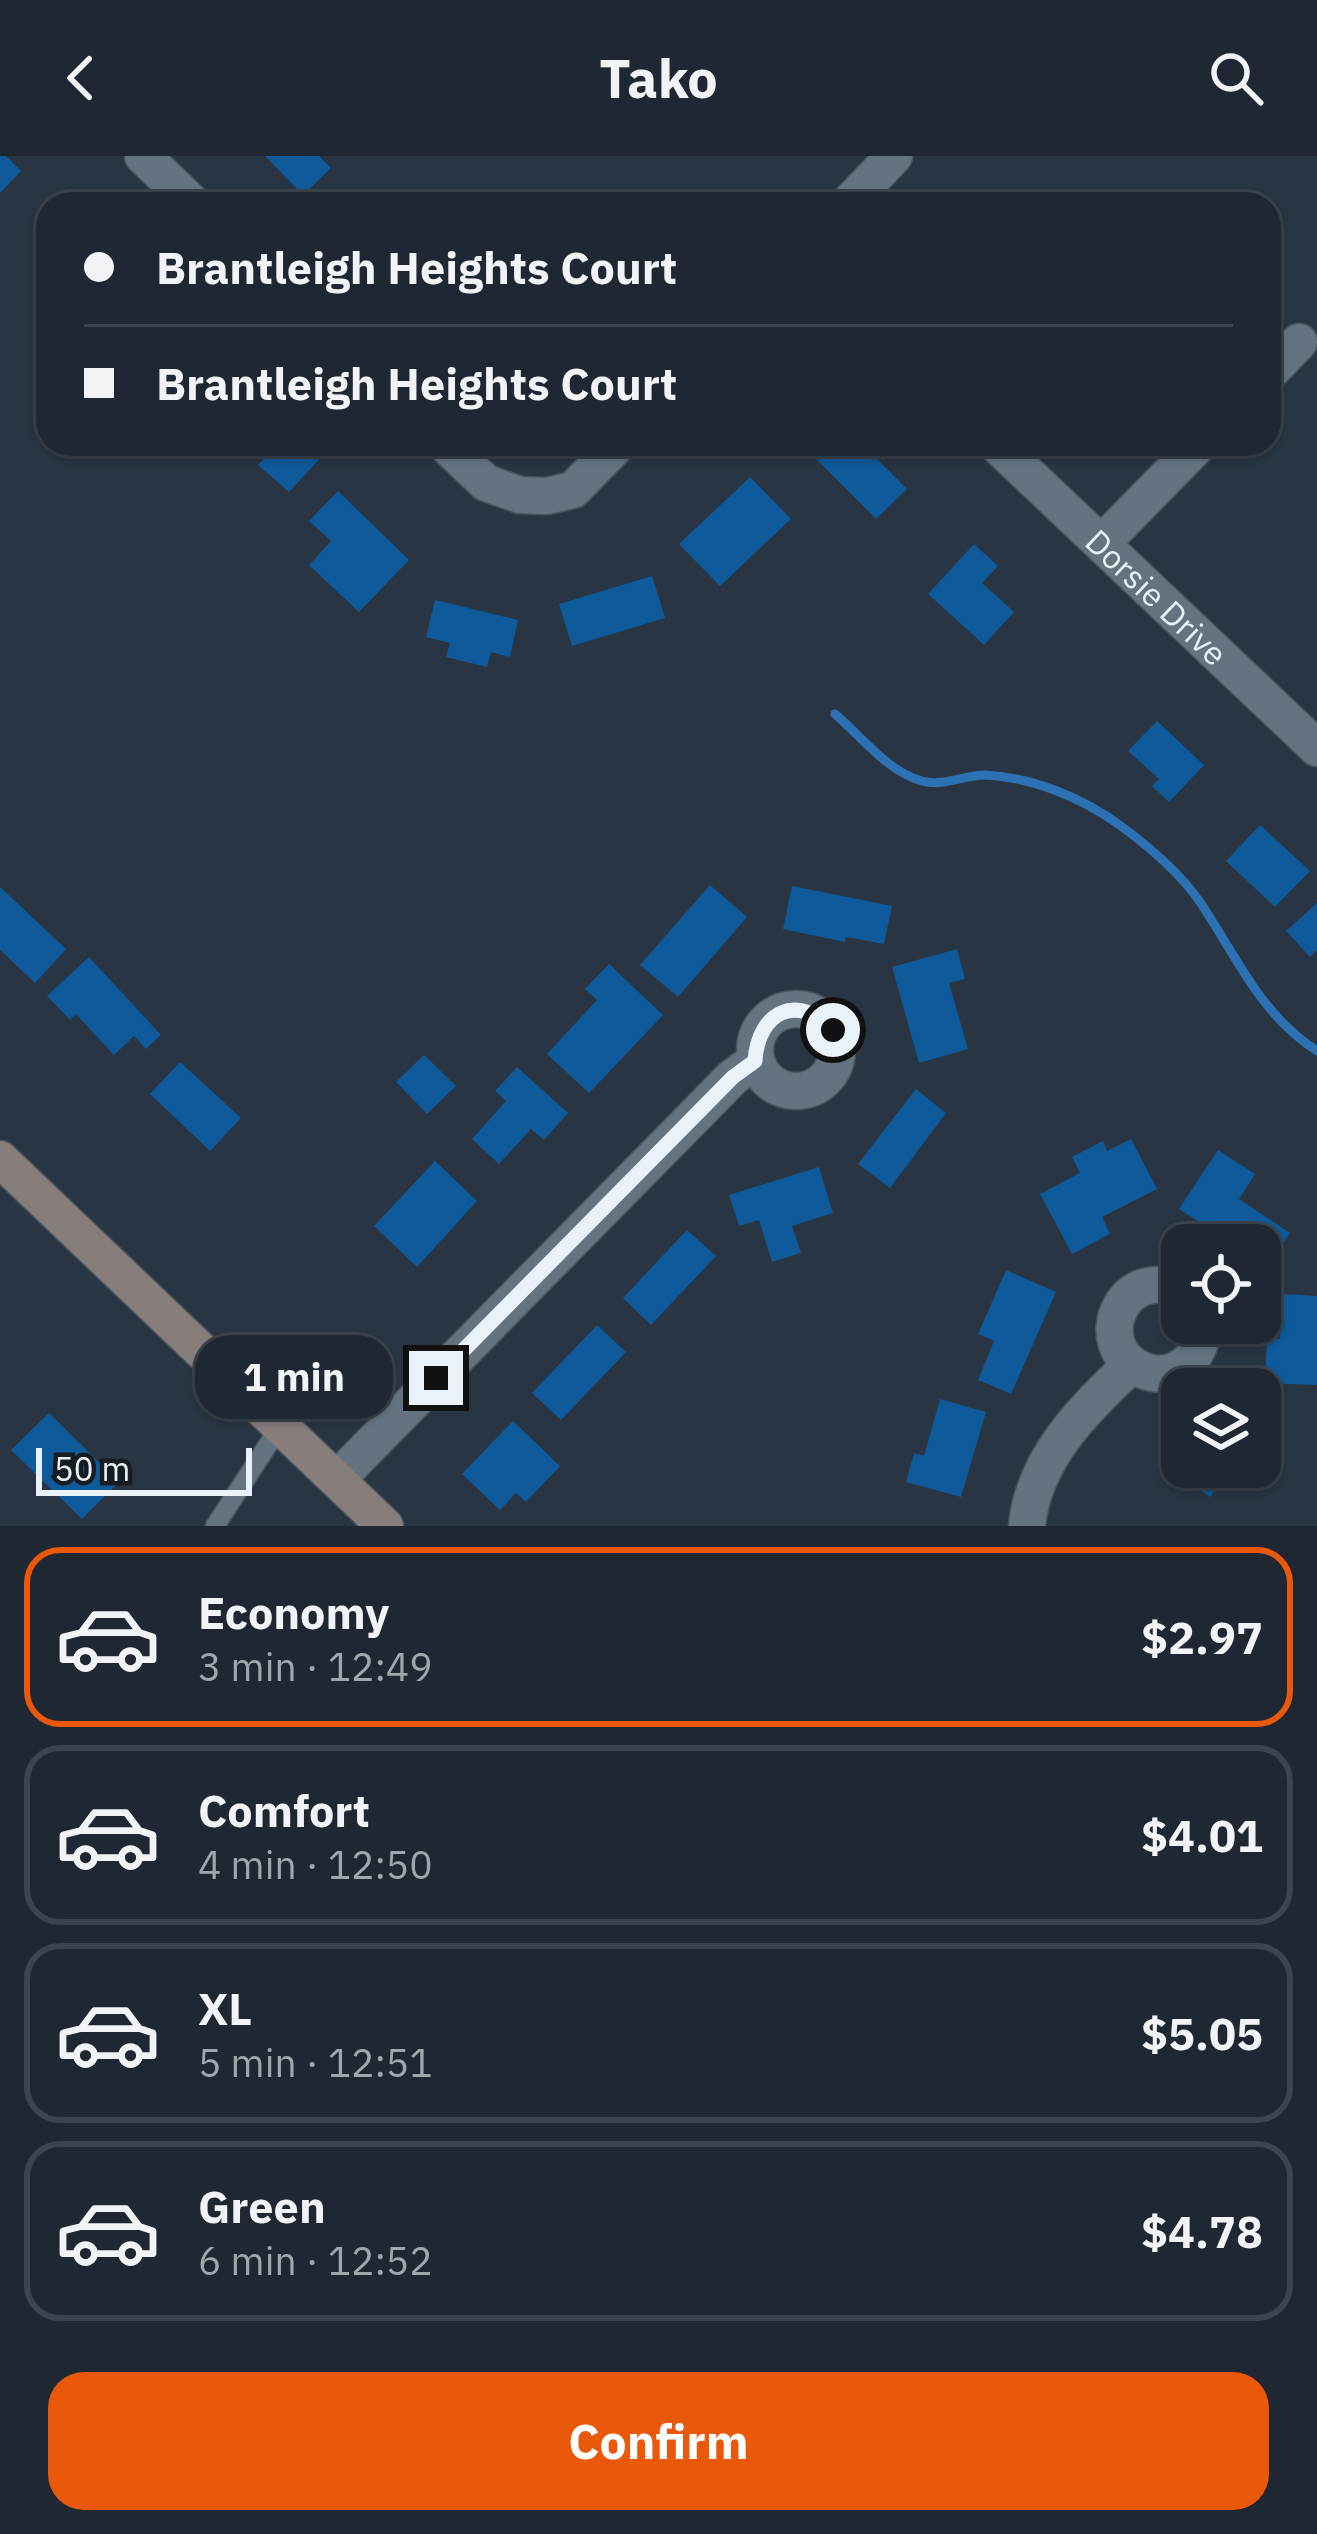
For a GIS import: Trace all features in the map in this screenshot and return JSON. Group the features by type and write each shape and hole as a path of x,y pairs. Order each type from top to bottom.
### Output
{"street":[{"path":"143,156 181,192"},
{"path":"860,192 894,156"},
{"path":"1281,361 1299,342"},
{"path":"458,456 486,483 520,495 547,496 573,490 606,456"},
{"name":"Dorsie Drive","path":"1009,456 1317,748"},
{"path":"1102,543 1187,456"},
{"path":"337,1479 733,1077 755,1061"},
{"path":"0,1159 385,1526"},
{"path":"1161,1286 1131,1293 1116,1312 1117,1350 1131,1365 1152,1375 1174,1372 1192,1360 1200,1344"},
{"path":"1027,1526 1046,1461 1092,1402 1131,1365"}],"lane":[{"path":"215,1526 281,1426"}],"building":[{"path":"0,156 21,171 0,193"},
{"path":"265,156 319,156 331,168 306,192 300,192"},
{"path":"266,456 322,456 289,492 258,465"},
{"path":"813,456 874,456 907,489 876,519"},
{"path":"750,477 791,519 720,586 679,544"},
{"path":"338,491 409,560 359,612 309,565 331,541 309,521"},
{"path":"974,544 998,566 982,583 1014,612 984,645 928,594"},
{"path":"652,576 665,618 572,646 559,604"},
{"path":"435,600 518,620 510,657 491,652 487,667 446,657 450,643 426,637"},
{"path":"1157,721 1204,765 1169,802 1152,786 1159,779 1128,751"},
{"path":"1260,825 1310,871 1275,907 1226,861"},
{"path":"710,885 747,917 678,997 640,965"},
{"path":"792,886 892,906 884,944 846,937 845,942 783,929"},
{"path":"0,887 66,949 35,983 0,950"},
{"path":"1317,903 1317,950 1310,957 1286,931"},
{"path":"957,949 965,979 949,983 968,1049 919,1063 892,967"},
{"path":"89,957 161,1035 146,1049 134,1036 114,1055 76,1014 70,1020 47,996"},
{"path":"609,964 663,1015 589,1093 547,1054 597,1000 585,989"},
{"path":"424,1055 456,1086 427,1114 396,1082"},
{"path":"180,1062 241,1118 210,1151 150,1094"},
{"path":"517,1067 568,1113 544,1140 531,1129 499,1164 472,1139 506,1101 495,1091"},
{"path":"916,1089 946,1113 890,1188 858,1164"},
{"path":"1131,1139 1157,1189 1102,1217 1110,1234 1072,1254 1040,1194 1080,1173 1072,1157 1103,1141 1107,1151"},
{"path":"1218,1150 1255,1174 1239,1199 1276,1224 1202,1224 1179,1209"},
{"path":"435,1161 477,1201 417,1267 374,1226"},
{"path":"819,1167 833,1213 792,1226 801,1253 772,1262 759,1220 739,1226 729,1195"},
{"path":"687,1230 716,1256 651,1325 623,1298"},
{"path":"1006,1270 1056,1292 1011,1394 978,1380 994,1341 978,1334"},
{"path":"1282,1294 1317,1296 1317,1385 1281,1384 1281,1368 1266,1368 1267,1344 1281,1344"},
{"path":"597,1325 626,1352 561,1420 532,1393"},
{"path":"940,1399 986,1412 961,1497 906,1482 914,1453 924,1456"},
{"path":"49,1413 119,1482 82,1519 11,1450"},
{"path":"513,1421 560,1466 526,1502 516,1493 500,1510 462,1474"}],"waterway":[{"path":"835,714 910,777 930,782 985,775 1021,780 1074,798 1121,826 1183,881 1265,1002 1317,1051"}],"route":[{"path":"436,1378 733,1077 755,1061 756,1036 776,1014 795,1009 820,1016 833,1030"}]}
